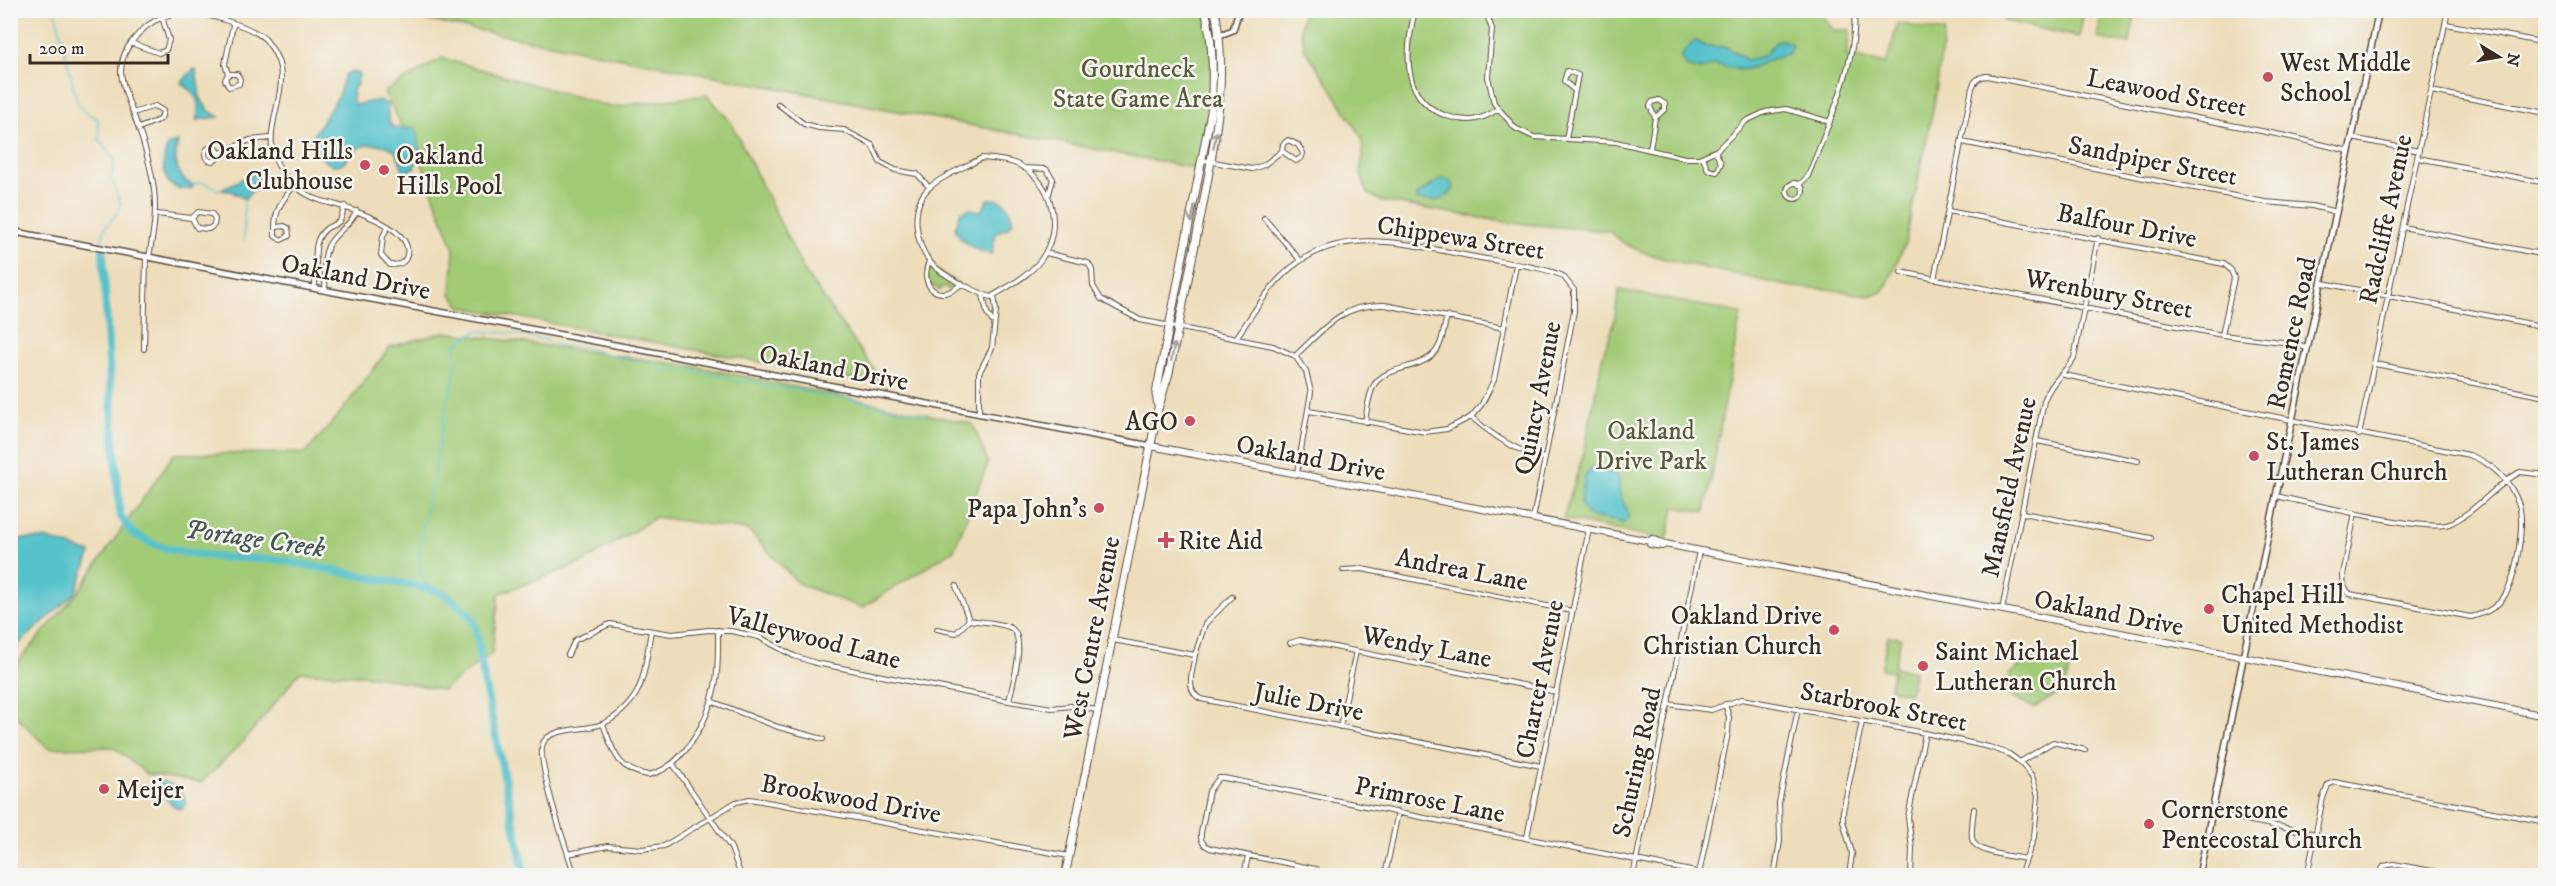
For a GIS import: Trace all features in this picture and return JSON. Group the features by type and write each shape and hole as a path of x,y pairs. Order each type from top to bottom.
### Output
{"main road":[{"name":"West Centre Avenue","path":"1065,876 1158,409 1169,373 1174,326 1211,112 1213,75 1211,38 1205,10"},
{"name":"West Centre Avenue","path":"1174,326 1211,162 1221,105 1220,35 1215,10"},
{"name":"Oakland Drive","path":"1151,446 1650,541 1652,539 1699,551 2546,716"}],"street":[{"path":"1211,38 1233,30 1239,10"},
{"path":"1415,10 1408,50 1414,88 1424,103 1440,114 1466,121 1483,119 1498,109"},
{"path":"1485,10 1492,36 1488,77 1492,98 1498,109 1515,128 1527,134 1550,140 1616,142 1685,158 1703,157 1715,151 1746,121 1765,112 1786,108 1830,122"},
{"path":"1799,185 1808,176 1830,122 1851,48 1854,10"},
{"name":"Romence Road","path":"2199,876 2276,496 2323,283 2379,10"},
{"name":"Radcliffe Avenue","path":"2359,435 2448,10"},
{"path":"144,349 148,257 156,214 151,171 121,74 123,60 131,43 144,29 162,17 182,12 202,15 251,30 264,38 279,60 282,73 271,138 277,163 294,186 318,200 357,211 388,227 402,235 408,247 404,261 398,265 390,265 381,255 383,236 388,227"},
{"path":"131,43 159,53 166,50 169,40 162,17"},
{"path":"2446,24 2546,43"},
{"path":"228,74 237,74 240,79 239,84 232,87 226,84 225,77 228,74 225,64 233,25"},
{"path":"1566,139 1578,75 1568,71 1564,81 1574,90"},
{"name":"Leawood Street","path":"1962,142 1972,88 1978,78 1987,76 2291,137 2349,151"},
{"path":"2431,90 2546,112"},
{"path":"1650,149 1655,118 1665,109 1665,104 1659,100 1652,102 1650,106 1650,111 1655,118"},
{"path":"778,104 804,124 819,128 837,128 872,145 880,162 895,170 917,174 929,187"},
{"path":"133,113 155,106 163,111 161,119 139,128"},
{"path":"220,153 250,140 271,138"},
{"path":"2352,138 2419,151"},
{"path":"1288,140 1298,145 1303,153 1302,157 1296,161 1282,152 1282,144 1288,140"},
{"path":"1934,279 1962,142"},
{"name":"Sandpiper Street","path":"1962,142 2265,202 2312,206 2337,212"},
{"path":"1703,157 1708,170 1717,172 1721,164 1715,151"},
{"path":"1203,160 1252,169 1264,165 1282,152"},
{"path":"1023,168 1046,169 1053,179 1049,195 1054,221 1050,239 1046,253 1033,267 991,297 962,283 930,260 923,250 915,222 919,204 929,187 982,158 1015,164 1023,168 1035,176 1049,195"},
{"path":"2418,158 2546,183"},
{"path":"1794,184 1799,185 1802,195 1798,198 1790,198 1787,194 1788,187 1794,184"},
{"path":"277,227 275,221 277,209 294,186"},
{"path":"314,288 318,273 315,246 327,228 340,221 344,215 345,206"},
{"path":"325,290 326,251 336,236 352,222 357,211"},
{"name":"Balfour Drive","path":"1948,211 2098,238 2228,266 2233,274 2233,280 2222,335"},
{"path":"198,212 212,214 215,219 214,225 209,229 197,228 192,218 198,212"},
{"path":"156,214 192,218"},
{"path":"1264,218 1300,260"},
{"path":"2403,227 2546,255"},
{"name":"Oakland Drive","path":"10,231 1151,446"},
{"name":"Mansfield Avenue","path":"2002,610 2047,393 2055,381 2064,375 2073,358 2098,238"},
{"name":"Chippewa Street","path":"1236,338 1276,283 1300,260 1336,245 1376,240 1403,243 1558,274 1571,285"},
{"path":"1046,253 1088,263 1092,270 1093,286 1101,299 1140,320 1265,344 1282,348 1295,356 1310,382 1309,411 1297,474"},
{"path":"930,260 924,273 927,285 935,291 945,294 956,290 962,283"},
{"path":"1309,411 1414,431 1434,432 1459,424 1471,417 1482,404 1494,380 1516,266"},
{"name":"Wrenbury Street","path":"1901,272 2084,306 2222,335 2282,342 2309,348"},
{"path":"2323,283 2546,327"},
{"name":"Quincy Avenue","path":"1533,519 1574,311 1575,296 1571,285"},
{"path":"983,294 987,313 993,322"},
{"path":"979,414 979,373 992,348 993,322 996,311 994,295"},
{"path":"1295,356 1332,320 1357,307 1385,305 1504,328"},
{"path":"1365,422 1374,385 1380,378 1391,372 1421,362 1431,356 1440,344 1447,316"},
{"path":"2375,364 2546,397"},
{"path":"2064,375 2292,422 2469,455 2487,463 2506,482 2520,507 2520,536 2508,591 2494,607 2474,616 2355,595 2344,587 2343,575 2355,513"},
{"path":"1471,417 1492,435 1518,450 1544,458"},
{"path":"2037,441 2138,461"},
{"path":"2276,496 2433,527 2444,526 2462,517 2520,472 2546,475"},
{"path":"2023,513 2151,538"},
{"name":"Charter Avenue","path":"1527,837 1589,529"},
{"name":"Schuring Road","path":"1633,876 1699,551"},
{"name":"Andrea Lane","path":"1343,570 1362,569 1572,611"},
{"path":"956,586 969,620"},
{"name":"Julie Drive","path":"1232,597 1206,624 1195,655 1190,684 1192,692 1197,697 1541,766"},
{"path":"937,629 956,633 969,620"},
{"path":"969,620 1010,628 1015,633 1018,649 1009,701"},
{"name":"Valleywood Lane","path":"568,655 575,640 605,625 672,634 718,630 759,637 788,653 816,663 1009,701 1052,708 1071,706 1099,710"},
{"path":"603,724 615,754 624,767 648,774 656,773 673,764 695,735 711,701 717,670 718,630"},
{"path":"575,876 543,766 541,746 544,740 553,733 585,730 603,724 619,712 635,694 642,678 651,631"},
{"path":"1112,640 1195,655"},
{"name":"Wendy Lane","path":"1290,643 1300,640 1557,692"},
{"path":"1340,727 1356,651"},
{"name":"Starbrook Street","path":"1668,704 1711,710 1742,699 1989,747 2009,754 2020,762"},
{"path":"711,701 778,727 823,739"},
{"path":"1699,874 1728,733 1729,717 1725,704"},
{"path":"1774,876 1780,841 1779,803 1798,709"},
{"path":"1849,876 1852,854 1843,821 1843,811 1862,722"},
{"path":"1911,876 1912,856 1908,817 1925,734"},
{"path":"2020,876 2034,837 2038,796 2032,776 2020,762 2053,742 2085,750"},
{"path":"673,764 711,816 735,856 741,876"},
{"name":"Primrose Lane","path":"1248,856 1210,848 1202,843 1201,832 1209,791 1216,780 1224,778 1716,876"},
{"path":"2307,876 2323,798 2328,785 2343,783 2546,822"},
{"name":"Brookwood Drive","path":"568,854 608,846 649,849 664,846 736,802 757,799 1069,856"},
{"path":"1974,809 1972,840 1976,847 2026,859"},
{"path":"1385,876 1398,812"},
{"path":"2211,813 2316,834"},
{"path":"1244,876 1248,856 1316,869"},
{"path":"2378,876 2384,866 2394,864 2458,876"}],"green space":[{"path":"1304,10 1817,11 1834,30 1850,30 1846,55 1886,64 1898,23 1944,32 1935,99 1905,244 1887,285 1881,292 1869,296 1828,289 1792,287 1665,259 1622,242 1609,231 1511,223 1381,201 1367,193 1360,172 1363,155 1362,138 1305,50 1300,28"},
{"path":"2006,10 2084,11 2079,37 2004,21"},
{"name":"Gourdneck State Game Area","path":"378,11 1206,11 1215,79 1212,131 1203,170"},
{"path":"2102,11 2136,11 2129,44 2097,38"},
{"path":"442,58 611,107 707,95 731,122 804,271 885,385 462,307 451,294 454,249 422,164 384,92"},
{"path":"929,266 955,282 955,286 948,290 947,287 941,287 940,291 930,284 926,275"},
{"name":"Oakland Drive Park","path":"1619,290 1741,313 1705,512 1674,507 1667,540 1563,519 1584,452 1603,354 1613,327"},
{"path":"445,332 699,367 973,424 988,463 954,550 862,608 799,584 748,530 656,517 582,563 499,594 492,653 443,690 375,676 300,672 244,741 201,783 147,774 113,747 48,748 11,711 11,670 78,592 174,454 306,453 341,412 390,347"},
{"path":"1888,636 1901,638 1894,667 1914,671 1910,693 1890,689 1893,671 1881,669"},
{"path":"2034,653 2071,660 2064,690 2034,708 2005,693 2008,676"}],"water":[{"path":"1695,40 1705,46 1726,47 1747,60 1763,56 1778,40 1787,41 1792,45 1788,54 1752,68 1739,70 1714,64 1701,70 1687,66 1680,57"},
{"path":"196,69 200,97 207,109 219,117 196,120 198,103 196,98 191,90 181,83"},
{"path":"352,72 359,74 357,84 352,91 354,105 380,100 387,104 389,122 394,128 415,128 419,137 419,148 414,168 408,171 403,170 396,153 386,146 362,147 344,162 336,165 325,161 311,145 311,139 338,97 345,74"},
{"path":"178,142 177,167 183,178 193,185 192,188 175,187 166,177 165,153 168,145"},
{"path":"256,172 262,174 257,185 245,199 231,191 220,190"},
{"path":"1443,178 1449,180 1453,185 1453,190 1448,195 1436,201 1417,200 1417,195"},
{"path":"989,199 1004,202 1013,222 1008,228 996,232 992,254 970,246 955,228 961,212 970,209 981,211"},
{"path":"1592,467 1599,467 1618,475 1620,494 1628,516 1628,520 1624,523 1588,516 1580,503 1585,476"},
{"path":"11,539 48,539 91,553 75,593 11,651"},
{"path":"161,782 178,789 186,805 181,809 176,808 156,789 157,784"}],"waterway":[{"name":"Portage Creek","path":"55,10 77,102 84,111 98,119 99,140 115,160 111,178 121,205 105,228 102,246"},
{"path":"193,185 202,182 220,190"},
{"path":"244,199 244,241"},
{"name":"Portage Creek","path":"103,251 120,515 132,533 153,544 177,551 217,557 280,560 430,589 447,595 470,615 476,627 484,681 525,876"},
{"path":"430,589 420,568 420,545 455,372 456,344 477,331 509,333 550,341 561,346 582,347 617,357 653,362 664,371 674,368 726,377 735,381 801,390 822,397 831,395 834,398 840,397 927,415"}],"place":[{"name":"West Middle School","path":"2268,77"},
{"name":"Oakland Hills Clubhouse","path":"365,165"},
{"name":"Oakland Hills Pool","path":"384,170"},
{"name":"AGO","path":"1190,421"},
{"name":"St. James Lutheran Church","path":"2254,456"},
{"name":"Papa John's","path":"1099,508"},
{"name":"Rite Aid","path":"1166,540"},
{"name":"Chapel Hill United Methodist","path":"2209,609"},
{"name":"Oakland Drive Christian Church","path":"1834,630"},
{"name":"Saint Michael Lutheran Church","path":"1923,666"},
{"name":"Meijer","path":"104,789"},
{"name":"Cornerstone Pentecostal Church","path":"2149,824"}]}
